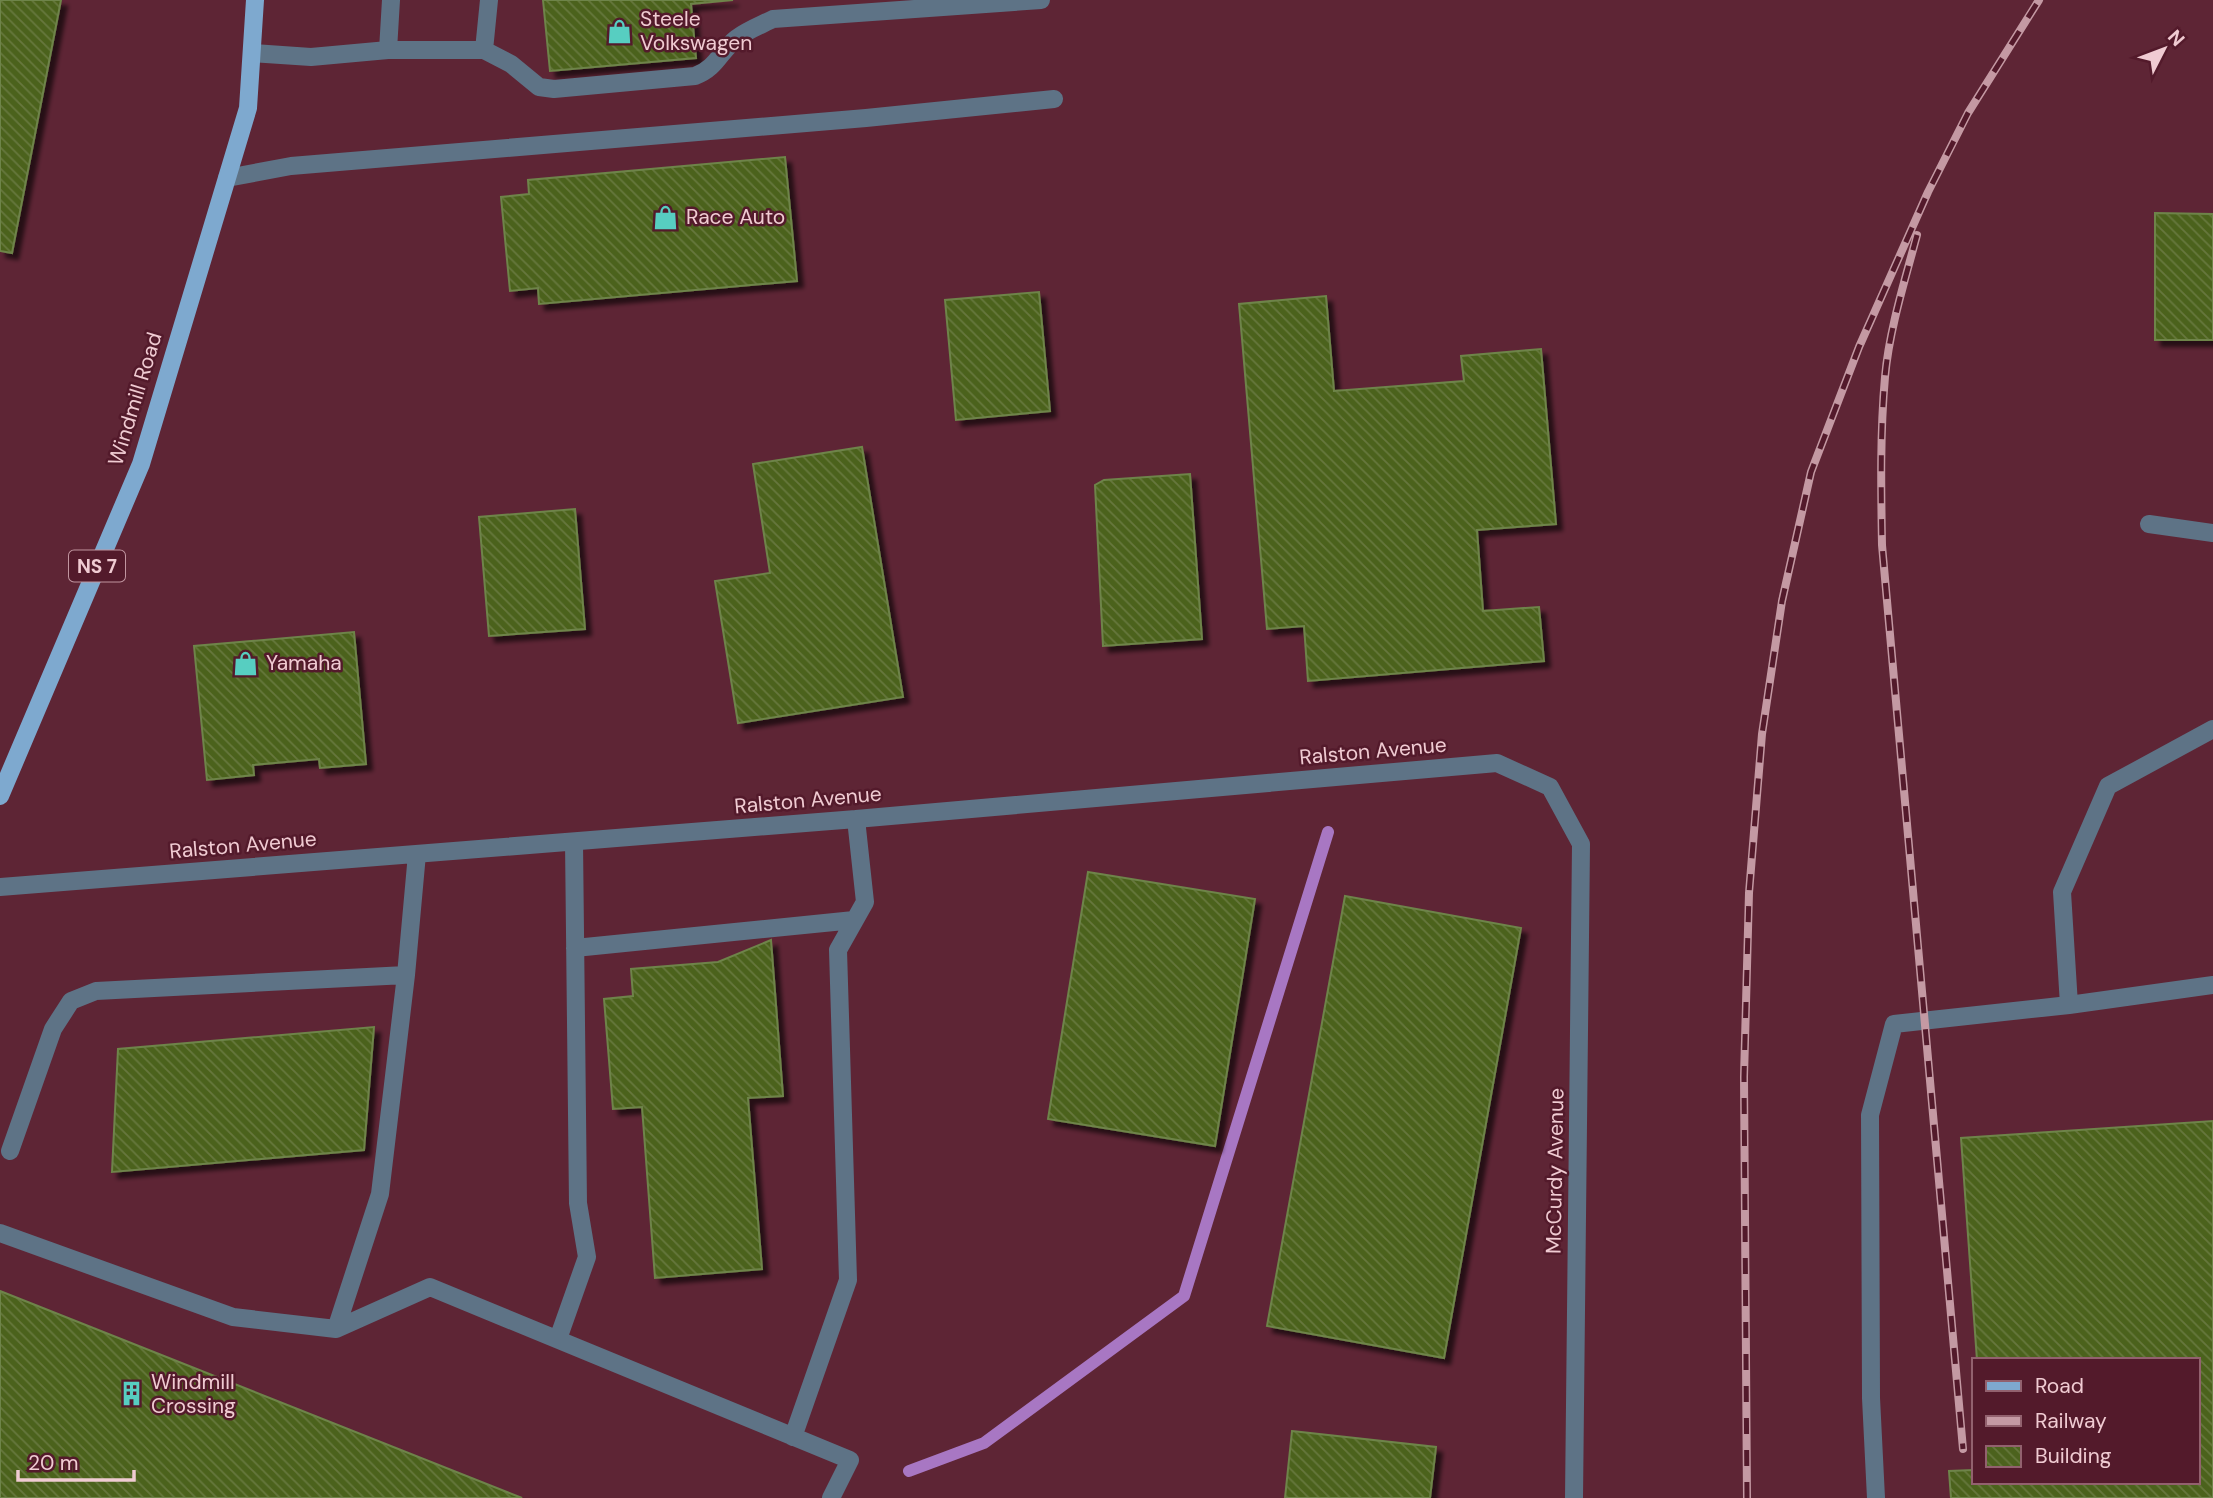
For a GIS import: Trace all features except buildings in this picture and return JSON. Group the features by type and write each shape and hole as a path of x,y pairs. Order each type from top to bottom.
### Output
{"main road":[{"name":"Windmill Road","path":"0,796 141,464 248,108 256,0"}],"street":[{"path":"388,50 391,0"},
{"path":"484,50 489,0"},
{"path":"252,53 311,57 388,50 484,50 511,64 539,87 554,89 695,76 709,71 726,48 738,38 772,19 1041,0"},
{"path":"227,177 291,166 853,119 1054,99"},
{"path":"2149,524 2213,533"},
{"path":"2069,1004 2062,892 2108,786 2213,729"},
{"name":"Ralston Avenue","path":"0,887 856,819 1497,763 1550,787 1581,844"},
{"path":"793,1437 848,1280 838,950 864,902 856,819"},
{"path":"558,1339 587,1257 578,1203 574,842"},
{"name":"McCurdy Avenue","path":"1574,1498 1581,844"},
{"path":"336,1329 380,1194 406,975 417,854"},
{"path":"575,948 854,920"},
{"path":"10,1151 53,1029 71,1001 96,991 406,975"},
{"path":"1876,1498 1871,1398 1870,1115 1894,1024 2213,985"},
{"path":"0,1233 233,1317 336,1329 430,1287 850,1460 831,1498"}],"waterway":[{"path":"909,1471 984,1443 1184,1296 1328,832"}],"railway":[{"path":"1747,1498 1744,1077 1749,893 1762,734 1782,601 1811,472 1859,347 1928,192 1968,113 2039,0"},
{"path":"1917,235 1894,324 1885,377 1881,482 1882,545 1963,1449"}],"place":[{"name":"Steele Volkswagen","path":"620,31"},
{"name":"Race Auto","path":"666,217"},
{"name":"Yamaha","path":"246,663"},
{"name":"Windmill Crossing","path":"131,1394"}]}
